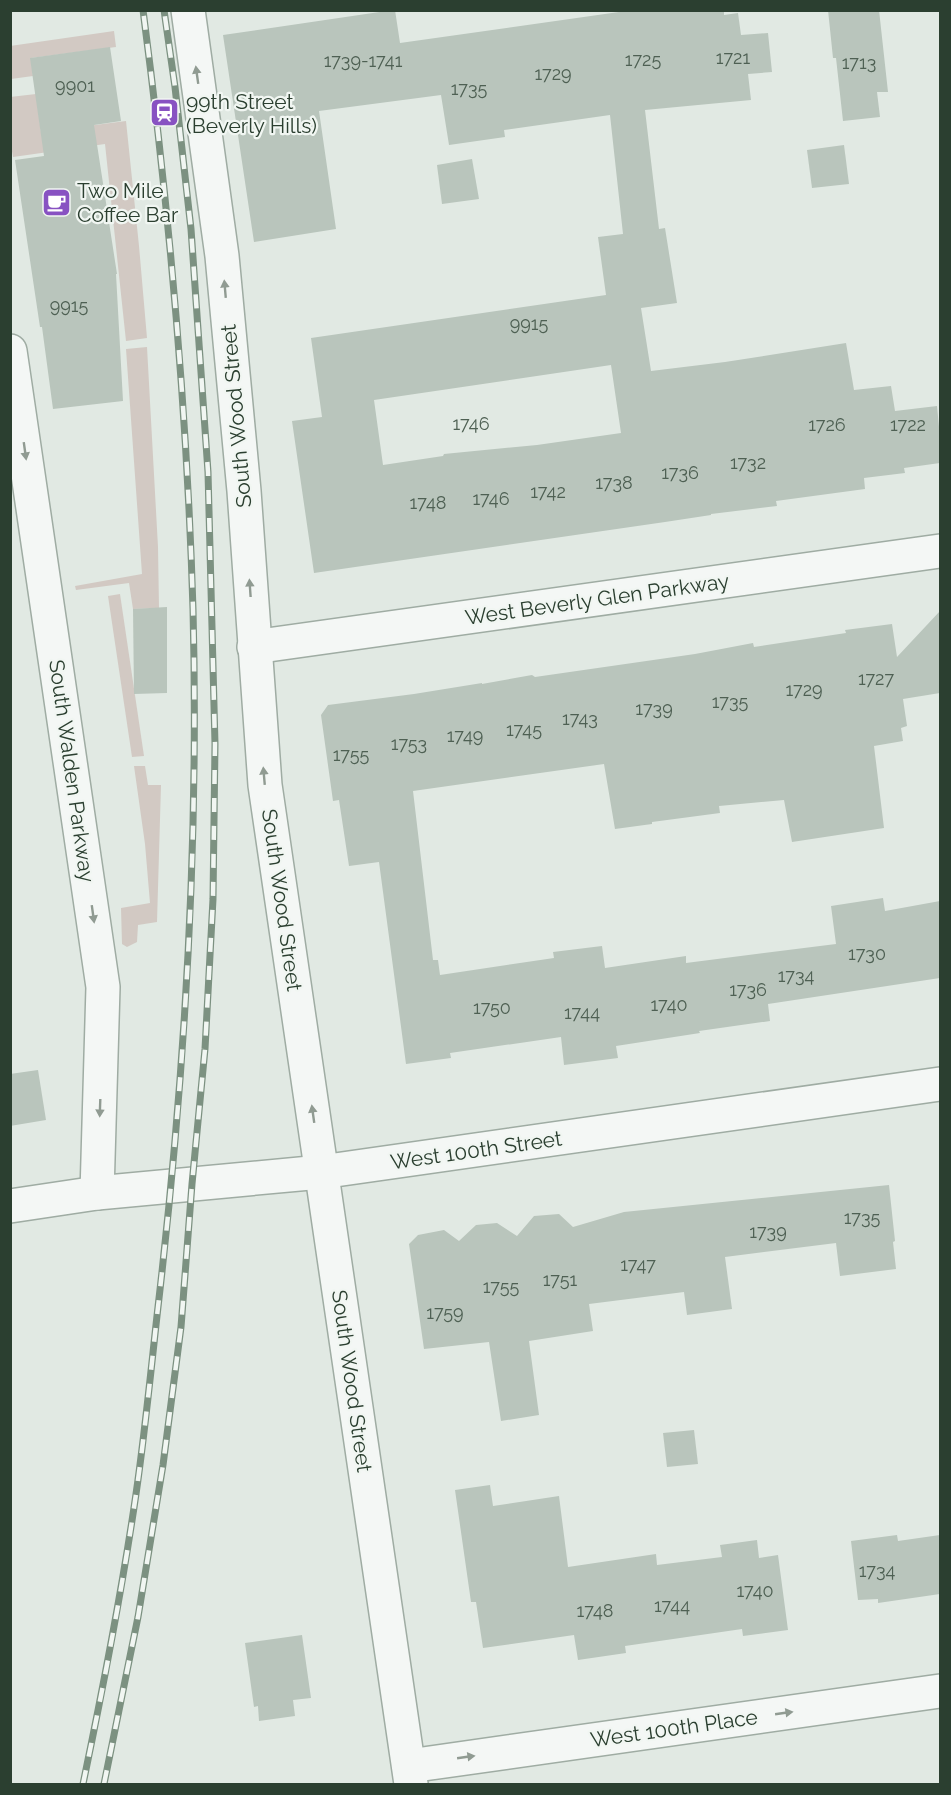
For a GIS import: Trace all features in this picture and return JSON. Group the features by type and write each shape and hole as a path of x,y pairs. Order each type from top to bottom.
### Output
{"street":[{"name":"South Wood Street","path":"188,10 222,256 244,492 265,785 410,1775"},
{"name":"South Walden Parkway","path":"10,351 104,987 97,1193"},
{"name":"West Beverly Glen Parkway","path":"254,647 940,551"},
{"name":"West 100th Street","path":"10,1206 97,1193 321,1172 940,1084"},
{"name":"West 100th Place","path":"410,1775 940,1691"}],"shaded area":[{"path":"114,31 116,47 31,58 33,76 11,79 10,46"},
{"path":"36,94 41,132 126,121 147,338 126,341 105,144 13,157 10,140 10,97"},
{"path":"147,347 158,547 159,608 133,609 129,583 76,590 75,586 142,574 126,349"},
{"path":"120,594 144,756 132,757 108,596"},
{"path":"134,766 145,766 148,785 161,785 157,922 138,925 137,942 127,947 122,944 121,908 150,903 145,844"}],"building":[{"path":"393,10 395,10 400,43 633,10 724,10 724,15 738,13 741,35 768,33 772,72 748,74 751,100 645,110 659,229 665,228 677,303 641,308 651,371 846,343 854,390 891,386 895,411 937,406 940,463 904,468 905,473 864,478 865,489 776,501 777,506 314,573 292,421 322,417 311,338 606,295 598,237 623,234 610,115 504,130 505,137 449,145 441,95 319,111 336,229 254,242 223,35","holes":["611,365 621,433 537,445 444,454 383,465 374,400"]},
{"path":"828,10 879,10 888,92 877,92 880,117 843,121"},
{"path":"110,47 121,121 94,125 117,274 123,401 53,409 15,160 44,156 30,58"},
{"path":"844,145 849,184 812,188 807,150"},
{"path":"472,159 479,199 442,204 437,165"},
{"path":"167,607 167,693 134,694 133,609"},
{"path":"940,611 940,693 903,699 907,726 901,728 903,741 874,746 884,828 792,842 784,800 719,806 720,813 615,829 604,764 413,791 433,960 438,960 440,975 554,958 553,952 602,946 605,968 686,956 686,963 836,944 831,906 883,898 885,911 940,901 940,978 768,1004 770,1021 616,1046 618,1058 564,1065 561,1037 450,1053 451,1058 406,1064 379,862 349,866 339,800 333,801 321,715 328,705 695,654 753,643 754,647 846,633 845,630 892,624 897,657"},
{"path":"38,1070 46,1120 10,1126 10,1074"},
{"path":"889,1185 896,1269 840,1276 836,1243 725,1257 732,1309 687,1315 684,1292 589,1304 593,1331 529,1341 539,1415 501,1421 489,1342 424,1349 409,1244 418,1235 444,1230 459,1241 476,1225 497,1223 517,1236 534,1216 559,1214 573,1227 624,1212"},
{"path":"694,1430 698,1464 667,1467 663,1433"},
{"path":"490,1485 493,1506 559,1496 568,1567 656,1554 657,1565 722,1557 720,1545 757,1540 759,1558 778,1555 788,1630 743,1636 742,1629 625,1646 626,1653 578,1660 574,1635 483,1648 476,1602 471,1602 455,1490"},
{"path":"897,1535 898,1541 940,1535 940,1594 878,1603 878,1599 858,1600 851,1541"},
{"path":"302,1635 311,1698 293,1700 295,1716 259,1721 258,1706 254,1707 245,1643"}],"railway":[{"path":"83,1784 125,1567 145,1424 176,1133 192,871 193,609 186,459 169,234 143,10"},
{"path":"104,1784 138,1617 163,1465 181,1327 205,1049 213,899 215,744 208,472 191,229 164,10"}],"place":[{"name":"99th Street (Beverly Hills)","path":"165,113"},
{"name":"Two Mile Coffee Bar","path":"56,202"}]}
